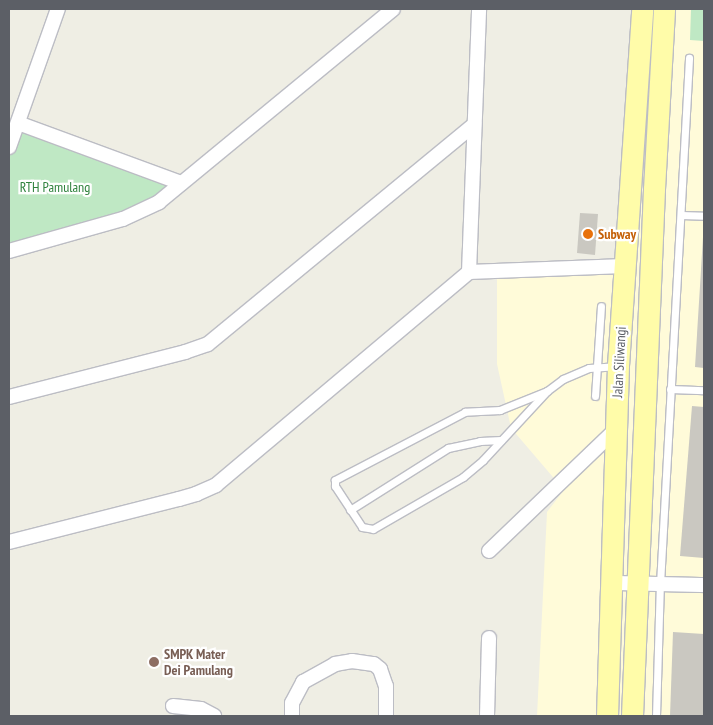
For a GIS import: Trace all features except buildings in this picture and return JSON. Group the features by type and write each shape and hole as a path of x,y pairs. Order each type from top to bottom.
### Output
{"main road":[{"name":"Jalan Siliwangi","path":"607,716 618,365 642,9"},
{"name":"Jalan Siliwangi","path":"632,716 654,189 664,9"},
{"path":"630,188 654,189"}],"street":[{"path":"9,147 58,9"},
{"path":"9,251 123,218 159,202 393,9"},
{"path":"469,272 479,9"},
{"path":"18,123 181,183"},
{"path":"9,397 185,352 208,344 474,124"},
{"path":"9,542 179,499 216,485 469,272 624,266"},
{"path":"489,551 616,429"},
{"path":"612,583 704,585"},
{"path":"487,716 488,638"},
{"path":"292,716 292,702 303,682 335,664 352,661 374,664 380,669 386,686 386,716"},
{"path":"173,706 201,709 214,716"}],"lane":[{"path":"656,716 660,584 688,58"},
{"path":"681,215 704,216"},
{"path":"595,396 601,306"},
{"path":"547,390 484,460 463,477 373,529 362,527 335,486 335,480 464,412 500,410 547,390 575,373 596,366 618,365"},
{"path":"670,389 704,390"},
{"path":"350,510 448,448 501,440"}],"shaded area":[{"path":"638,9 704,9 704,716 537,716 547,512 564,490 511,428 497,364 497,273 623,271"}],"green space":[{"path":"691,9 704,9 704,41 690,40"},
{"name":"RTH Pamulang","path":"18,123 181,183 145,209 9,250 9,147"}],"place":[{"name":"Subway","path":"588,234"},
{"name":"SMPK Mater Dei Pamulang","path":"154,662"}]}
